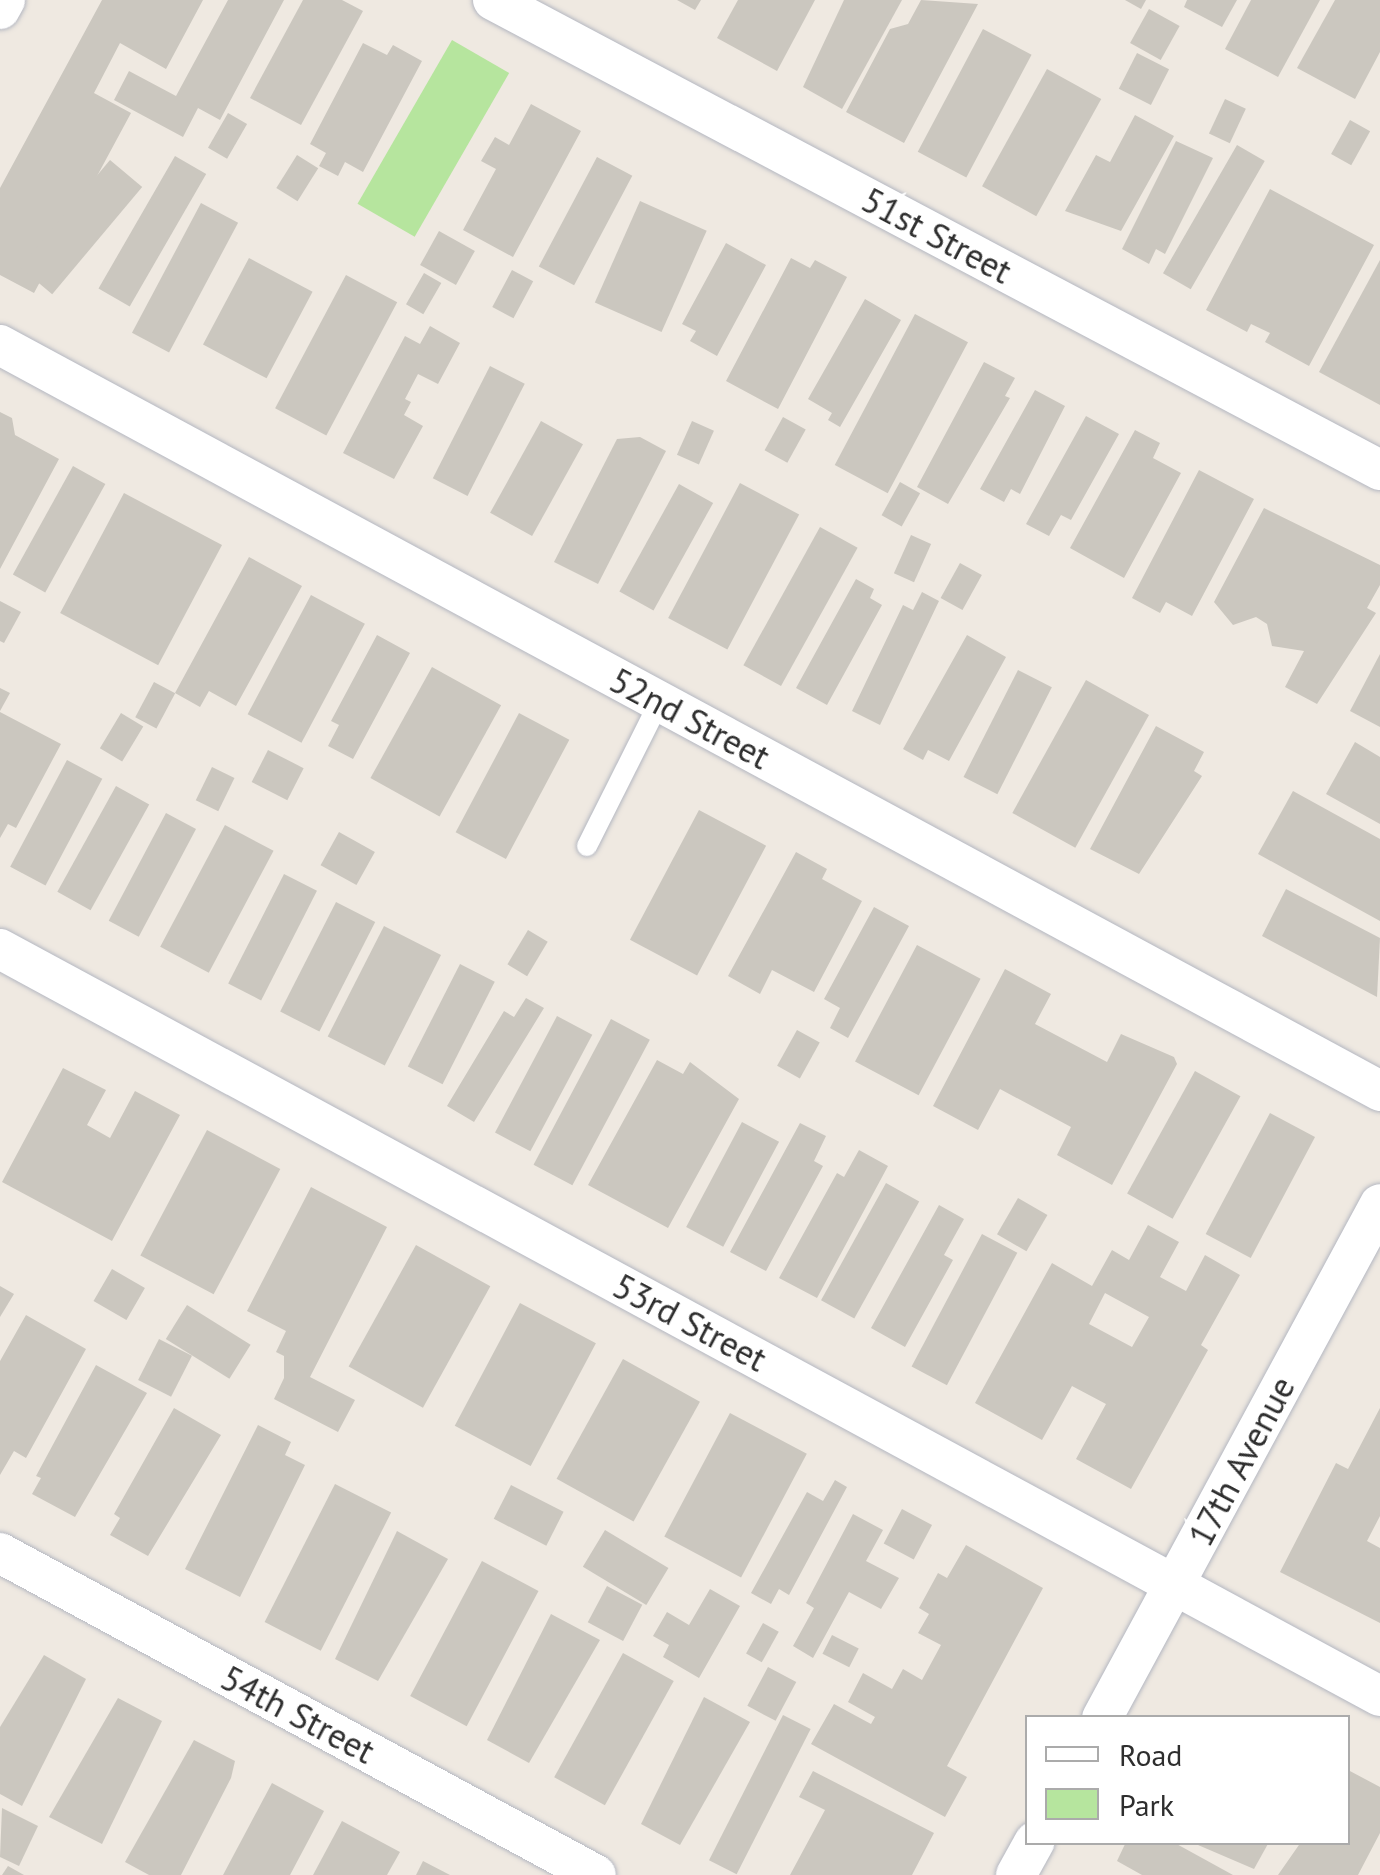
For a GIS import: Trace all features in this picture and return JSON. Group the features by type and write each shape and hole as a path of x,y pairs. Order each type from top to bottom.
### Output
{"street":[{"path":"0,9 5,0"},
{"name":"51st Street","path":"493,0 1380,470"},
{"name":"52nd Street","path":"0,345 1380,1090"},
{"name":"53rd Street","path":"0,949 1380,1696"},
{"name":"17th Avenue","path":"1104,1715 1380,1204"},
{"name":"54th Street","path":"0,1553 596,1875"},
{"path":"1016,1875 1032,1845"}],"lane":[{"path":"586,846 660,701"}],"green space":[{"path":"452,40 509,73 415,237 358,204"}],"building":[{"path":"102,0 203,0 166,69 120,43 94,93 131,113 34,293 0,275 0,188"},
{"path":"228,0 284,0 220,120 198,108 183,137 114,100 129,71 176,96"},
{"path":"303,0 342,0 363,11 301,125 250,98"},
{"path":"677,0 701,0 695,10"},
{"path":"738,0 815,0 777,71 717,38"},
{"path":"844,0 902,0 842,109 803,87"},
{"path":"921,0 978,4 904,143 846,112 890,29 908,24"},
{"path":"1125,0 1146,0 1141,9"},
{"path":"1187,0 1237,0 1222,27 1184,7"},
{"path":"1251,0 1320,0 1278,77 1225,49"},
{"path":"1335,0 1380,0 1380,52 1355,99 1297,68"},
{"path":"1149,9 1180,26 1161,60 1130,43"},
{"path":"983,29 1032,55 966,178 918,152"},
{"path":"363,43 387,55 393,45 422,61 363,172 345,162 338,176 319,166 326,153 310,144"},
{"path":"1137,53 1169,69 1151,105 1119,89"},
{"path":"1047,69 1101,99 1036,216 982,186"},
{"path":"1225,99 1246,109 1230,143 1209,133"},
{"path":"531,104 581,131 513,257 463,230 496,169 481,161 495,137 509,145"},
{"path":"228,113 247,124 227,159 208,148"},
{"path":"1135,115 1174,136 1121,231 1065,211 1096,155 1110,162"},
{"path":"1350,120 1370,131 1351,165 1331,154"},
{"path":"1176,141 1213,158 1165,254 1156,249 1149,264 1122,249"},
{"path":"1237,145 1265,161 1191,289 1163,273"},
{"path":"297,155 318,168 298,201 276,188"},
{"path":"175,156 206,174 130,307 99,289"},
{"path":"597,157 632,176 574,285 539,266"},
{"path":"110,160 142,187 52,294 20,267"},
{"path":"1270,189 1374,245 1309,366 1265,342 1270,333 1251,324 1247,332 1206,310"},
{"path":"640,201 707,231 662,332 595,302"},
{"path":"201,203 238,223 169,353 132,333"},
{"path":"439,231 475,251 456,285 420,265"},
{"path":"726,243 766,265 717,356 690,341 696,331 682,324"},
{"path":"249,258 313,292 267,378 203,345"},
{"path":"791,258 810,268 815,260 847,277 778,409 726,381"},
{"path":"1380,260 1380,405 1319,372"},
{"path":"512,270 533,281 513,318 492,307"},
{"path":"424,273 441,283 423,314 406,304"},
{"path":"346,275 397,302 326,436 275,408"},
{"path":"865,299 901,320 840,427 828,420 832,413 808,399"},
{"path":"915,314 968,342 888,493 835,465"},
{"path":"430,326 460,343 438,384 418,374 405,399 411,402 404,415 423,426 394,479 343,453 405,336 420,344"},
{"path":"984,362 1015,378 1005,396 1010,398 948,504 917,487"},
{"path":"490,366 525,384 468,496 433,478"},
{"path":"1035,390 1065,406 1020,494 1011,489 1004,502 980,489"},
{"path":"0,412 12,418 15,435 59,459 0,569"},
{"path":"1086,416 1119,434 1071,520 1061,515 1049,536 1026,524"},
{"path":"783,417 806,430 787,463 765,450"},
{"path":"541,421 583,444 532,536 490,513"},
{"path":"692,421 714,431 699,465 677,455"},
{"path":"1135,430 1160,443 1153,458 1181,473 1124,578 1070,548"},
{"path":"640,437 666,451 598,584 554,562 617,439"},
{"path":"73,466 105,484 45,592 13,574"},
{"path":"1199,470 1254,499 1192,616 1166,602 1160,613 1132,598"},
{"path":"900,482 920,493 902,526 882,515"},
{"path":"740,483 799,514 727,650 668,618"},
{"path":"679,484 713,503 653,610 619,592"},
{"path":"124,493 222,545 158,665 60,613"},
{"path":"1264,508 1380,565 1380,585 1367,608 1376,613 1317,704 1285,687 1304,651 1272,646 1267,624 1256,617 1233,625 1214,602"},
{"path":"820,527 858,548 781,686 743,665"},
{"path":"911,535 931,544 914,582 894,573"},
{"path":"249,557 302,586 236,706 209,691 200,707 175,693"},
{"path":"960,563 982,575 962,610 941,598"},
{"path":"856,579 874,589 870,598 882,605 827,705 796,688"},
{"path":"922,592 939,601 880,725 852,711 903,605 913,610"},
{"path":"311,595 365,624 301,743 248,714"},
{"path":"0,601 21,612 4,643 0,641"},
{"path":"377,635 410,653 353,759 328,746 339,725 331,721"},
{"path":"967,635 1006,657 949,761 928,750 923,760 903,749"},
{"path":"1380,654 1380,727 1350,711"},
{"path":"432,667 501,705 440,816 370,778"},
{"path":"1018,670 1052,687 997,794 964,777"},
{"path":"1086,680 1149,715 1075,848 1012,813"},
{"path":"154,682 175,693 156,729 135,717"},
{"path":"0,688 10,693 0,711"},
{"path":"0,712 61,744 16,828 8,824 0,838"},
{"path":"121,713 143,726 122,762 100,748"},
{"path":"519,713 569,740 506,859 456,832"},
{"path":"1156,726 1204,752 1194,771 1202,776 1139,874 1090,849"},
{"path":"1355,742 1380,757 1380,824 1326,794"},
{"path":"268,750 304,768 287,800 252,782"},
{"path":"67,760 102,779 46,886 10,867"},
{"path":"212,767 234,778 218,811 196,800"},
{"path":"116,786 149,804 91,910 57,892"},
{"path":"1293,791 1380,839 1380,921 1258,854"},
{"path":"699,810 766,846 697,975 630,940"},
{"path":"166,813 196,829 139,937 109,921"},
{"path":"225,825 274,851 209,973 160,947"},
{"path":"339,832 375,852 356,885 321,865"},
{"path":"796,852 827,869 822,879 862,901 814,992 772,970 760,994 728,976"},
{"path":"284,874 317,891 261,1000 228,984"},
{"path":"1286,889 1380,938 1377,997 1262,936"},
{"path":"336,902 375,922 319,1032 280,1012"},
{"path":"874,907 909,926 848,1038 830,1028 840,1008 824,999"},
{"path":"384,926 441,955 385,1066 328,1036"},
{"path":"528,930 548,942 527,976 507,964"},
{"path":"917,945 981,979 919,1095 855,1062"},
{"path":"460,964 495,982 443,1084 408,1066"},
{"path":"1005,969 1051,994 1035,1024 1107,1062 1121,1034 1174,1057 1177,1064 1112,1185 1057,1155 1071,1127 1000,1089 978,1130 933,1106"},
{"path":"526,998 544,1008 474,1122 447,1106 504,1011 514,1017"},
{"path":"557,1016 592,1035 530,1151 495,1133"},
{"path":"611,1019 650,1040 572,1185 534,1165"},
{"path":"797,1030 820,1043 800,1078 777,1066"},
{"path":"657,1060 683,1074 690,1062 739,1099 668,1228 588,1185"},
{"path":"63,1068 106,1090 87,1125 110,1138 135,1091 180,1115 112,1241 2,1182"},
{"path":"1195,1071 1240,1096 1173,1219 1127,1193"},
{"path":"1270,1113 1315,1137 1251,1258 1206,1234"},
{"path":"742,1122 779,1142 723,1247 686,1227"},
{"path":"800,1123 826,1136 814,1161 823,1166 766,1271 730,1252"},
{"path":"207,1130 280,1169 214,1294 140,1255"},
{"path":"859,1150 888,1166 817,1298 779,1278 837,1173 844,1177"},
{"path":"886,1183 919,1201 854,1319 821,1300"},
{"path":"311,1187 387,1227 310,1377 355,1400 338,1432 274,1399 284,1378 284,1356 276,1352 286,1331 247,1311"},
{"path":"1018,1198 1047,1215 1026,1251 997,1234"},
{"path":"939,1205 964,1219 944,1255 953,1260 905,1347 871,1328"},
{"path":"1148,1225 1179,1242 1160,1277 1186,1291 1205,1255 1240,1275 1201,1345 1208,1350 1131,1489 1076,1459 1106,1404 1072,1386 1042,1440 975,1403 1052,1263 1092,1286 1112,1250 1129,1260","holes":["1105,1293 1149,1317 1132,1347 1089,1324"]},
{"path":"982,1234 1017,1253 947,1385 912,1366"},
{"path":"416,1245 490,1286 423,1408 349,1367"},
{"path":"112,1269 145,1288 126,1320 94,1301"},
{"path":"0,1286 14,1294 0,1317"},
{"path":"520,1303 596,1343 531,1466 455,1426"},
{"path":"187,1305 251,1345 229,1379 166,1339"},
{"path":"26,1315 86,1349 26,1458 14,1451 0,1475 0,1361"},
{"path":"159,1339 192,1356 171,1397 138,1380"},
{"path":"623,1359 700,1402 634,1521 557,1479"},
{"path":"96,1365 147,1393 75,1517 32,1494 41,1478 36,1476"},
{"path":"174,1408 221,1435 148,1556 110,1535 120,1518 114,1514"},
{"path":"1380,1408 1380,1516 1367,1541 1380,1548 1380,1623 1280,1572 1336,1463 1348,1469"},
{"path":"730,1413 807,1454 741,1577 664,1537"},
{"path":"258,1425 291,1442 285,1455 305,1465 240,1597 185,1569"},
{"path":"835,1480 847,1487 789,1595 779,1589 771,1604 751,1593 807,1492 823,1501"},
{"path":"335,1484 391,1513 321,1651 265,1622"},
{"path":"511,1485 564,1512 546,1546 494,1519"},
{"path":"902,1509 932,1525 914,1559 884,1543"},
{"path":"853,1514 883,1530 866,1561 899,1578 881,1609 849,1592 813,1658 793,1646 814,1608 806,1603"},
{"path":"605,1530 668,1568 646,1605 583,1567"},
{"path":"397,1531 448,1559 378,1681 335,1659"},
{"path":"966,1545 1043,1588 947,1766 967,1777 945,1817 811,1744 834,1704 871,1724 875,1717 848,1702 863,1673 892,1689 903,1669 922,1680 941,1645 918,1633 929,1614 919,1608 938,1573 947,1578"},
{"path":"482,1561 539,1591 467,1726 410,1696"},
{"path":"607,1586 642,1605 623,1641 588,1622"},
{"path":"710,1589 740,1606 699,1678 663,1657 669,1645 653,1636 667,1612 689,1625"},
{"path":"551,1614 600,1640 529,1763 487,1740"},
{"path":"763,1623 779,1632 762,1662 746,1654"},
{"path":"832,1635 859,1649 849,1667 822,1654"},
{"path":"623,1653 674,1681 605,1805 554,1777"},
{"path":"44,1655 86,1679 22,1806 0,1794 0,1727"},
{"path":"768,1667 796,1682 776,1721 747,1706"},
{"path":"704,1697 750,1722 680,1845 641,1824"},
{"path":"118,1698 162,1721 102,1844 49,1817"},
{"path":"783,1715 811,1729 737,1874 709,1860"},
{"path":"194,1740 235,1761 231,1778 181,1875 149,1875 125,1862"},
{"path":"813,1771 934,1833 912,1875 790,1875 825,1810 799,1797"},
{"path":"1350,1771 1380,1787 1380,1833 1358,1875 1278,1875 1299,1845 1350,1845"},
{"path":"272,1783 324,1811 290,1875 223,1875"},
{"path":"2,1808 38,1826 19,1866 0,1857"},
{"path":"342,1821 400,1852 387,1875 313,1875"},
{"path":"1125,1845 1178,1845 1233,1875 1142,1875 1117,1861"},
{"path":"1198,1845 1267,1845 1254,1869"},
{"path":"423,1861 450,1875 416,1875"},
{"path":"8,1866 24,1875 2,1875"}]}
